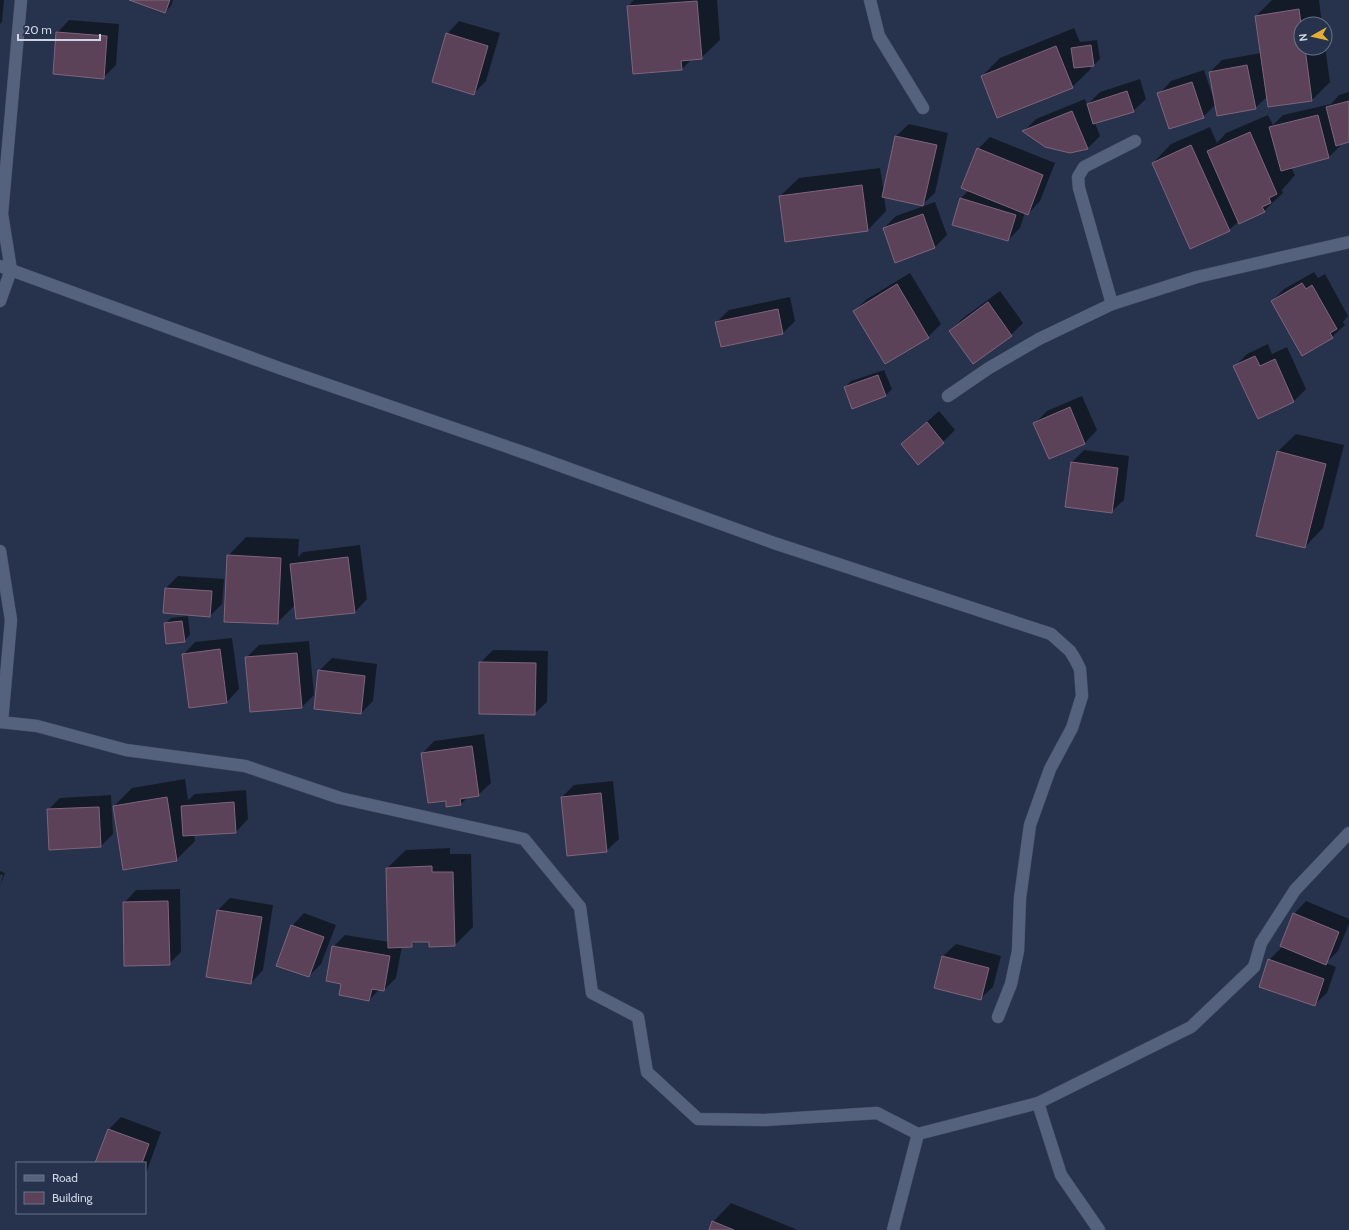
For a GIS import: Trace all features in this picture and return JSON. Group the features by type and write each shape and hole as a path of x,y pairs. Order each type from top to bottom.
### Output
{"street":[{"path":"0,301 6,268 2,214 21,0"},
{"path":"870,0 879,36 923,108"},
{"path":"1112,304 1079,188 1078,177 1084,167 1135,141"},
{"path":"948,396 989,368 1033,342 1112,304 1197,277 1349,242"},
{"path":"6,268 282,369 524,452 774,543 1051,634 1070,651 1080,669 1082,696 1072,728 1050,769 1030,825 1020,898 1018,951 1011,984 998,1017"},
{"path":"0,551 11,620 1,722 36,726 126,750 245,766 340,798 524,839 580,907 592,993 638,1017 647,1072 698,1119 765,1120 877,1113 918,1134 1038,1103 1191,1027 1254,967 1261,943 1295,890 1349,833"},
{"path":"1038,1103 1061,1175 1098,1230"},
{"path":"893,1230 918,1134"}],"building":[{"path":"129,0 170,0 165,13"},
{"path":"697,1 702,59 681,61 682,70 633,74 627,6"},
{"path":"1299,9 1300,16 1293,16 1293,56 1306,56 1312,101 1268,107 1255,16"},
{"path":"56,32 107,36 104,79 53,74"},
{"path":"446,33 488,46 474,95 432,82"},
{"path":"1091,45 1094,66 1074,68 1071,48"},
{"path":"1056,46 1073,88 997,118 981,76"},
{"path":"1247,65 1256,109 1217,116 1209,72"},
{"path":"1192,82 1204,118 1169,129 1157,93"},
{"path":"1127,91 1134,112 1093,124 1087,104"},
{"path":"1349,101 1349,142 1336,146 1326,107"},
{"path":"1072,111 1088,149 1070,153 1045,147 1022,131"},
{"path":"1318,115 1329,158 1281,171 1269,127"},
{"path":"1250,132 1277,194 1269,198 1271,203 1262,207 1265,212 1239,224 1207,151"},
{"path":"895,136 937,145 923,206 882,197"},
{"path":"1191,145 1230,231 1190,249 1152,163"},
{"path":"977,148 1043,175 1028,215 961,188"},
{"path":"862,185 868,231 785,242 779,196"},
{"path":"960,198 1016,215 1008,241 952,225"},
{"path":"923,214 935,248 895,263 883,228"},
{"path":"1302,283 1306,289 1312,285 1337,329 1330,333 1333,338 1302,356 1271,301"},
{"path":"897,284 929,338 885,364 853,311"},
{"path":"988,302 1012,336 973,364 949,331"},
{"path":"778,309 783,334 721,347 715,322"},
{"path":"1255,356 1260,366 1275,359 1294,402 1258,419 1233,366"},
{"path":"878,375 886,396 852,409 844,387"},
{"path":"1070,407 1085,444 1049,459 1033,423"},
{"path":"927,422 944,443 918,465 901,444"},
{"path":"1277,451 1326,464 1305,548 1256,536"},
{"path":"1071,462 1118,468 1112,513 1065,507"},
{"path":"227,555 281,558 278,624 224,622"},
{"path":"348,557 355,613 296,619 290,564"},
{"path":"165,588 212,591 210,617 163,613"},
{"path":"182,621 185,642 166,644 164,623"},
{"path":"220,649 227,703 189,708 182,654"},
{"path":"297,653 302,708 250,712 245,657"},
{"path":"479,662 536,663 535,715 479,714"},
{"path":"318,670 365,676 361,714 314,709"},
{"path":"472,746 479,796 460,799 461,805 446,807 446,801 428,803 421,753"},
{"path":"601,793 607,852 567,856 561,797"},
{"path":"167,797 177,861 123,870 113,806"},
{"path":"234,802 236,833 183,836 181,806"},
{"path":"99,807 101,847 49,850 47,809"},
{"path":"432,866 432,872 453,872 455,946 429,947 429,942 412,942 412,947 388,948 386,868"},
{"path":"168,901 170,965 124,966 123,902"},
{"path":"217,910 262,917 251,984 206,977"},
{"path":"1293,913 1339,932 1326,965 1280,946"},
{"path":"291,925 324,937 309,977 276,966"},
{"path":"332,946 390,956 384,991 372,989 369,1001 339,995 341,984 326,981"},
{"path":"942,956 989,968 981,1000 934,988"},
{"path":"1268,959 1324,979 1315,1006 1259,987"},
{"path":"108,1129 149,1144 142,1162 95,1162"},
{"path":"712,1221 734,1230 709,1230"}]}
